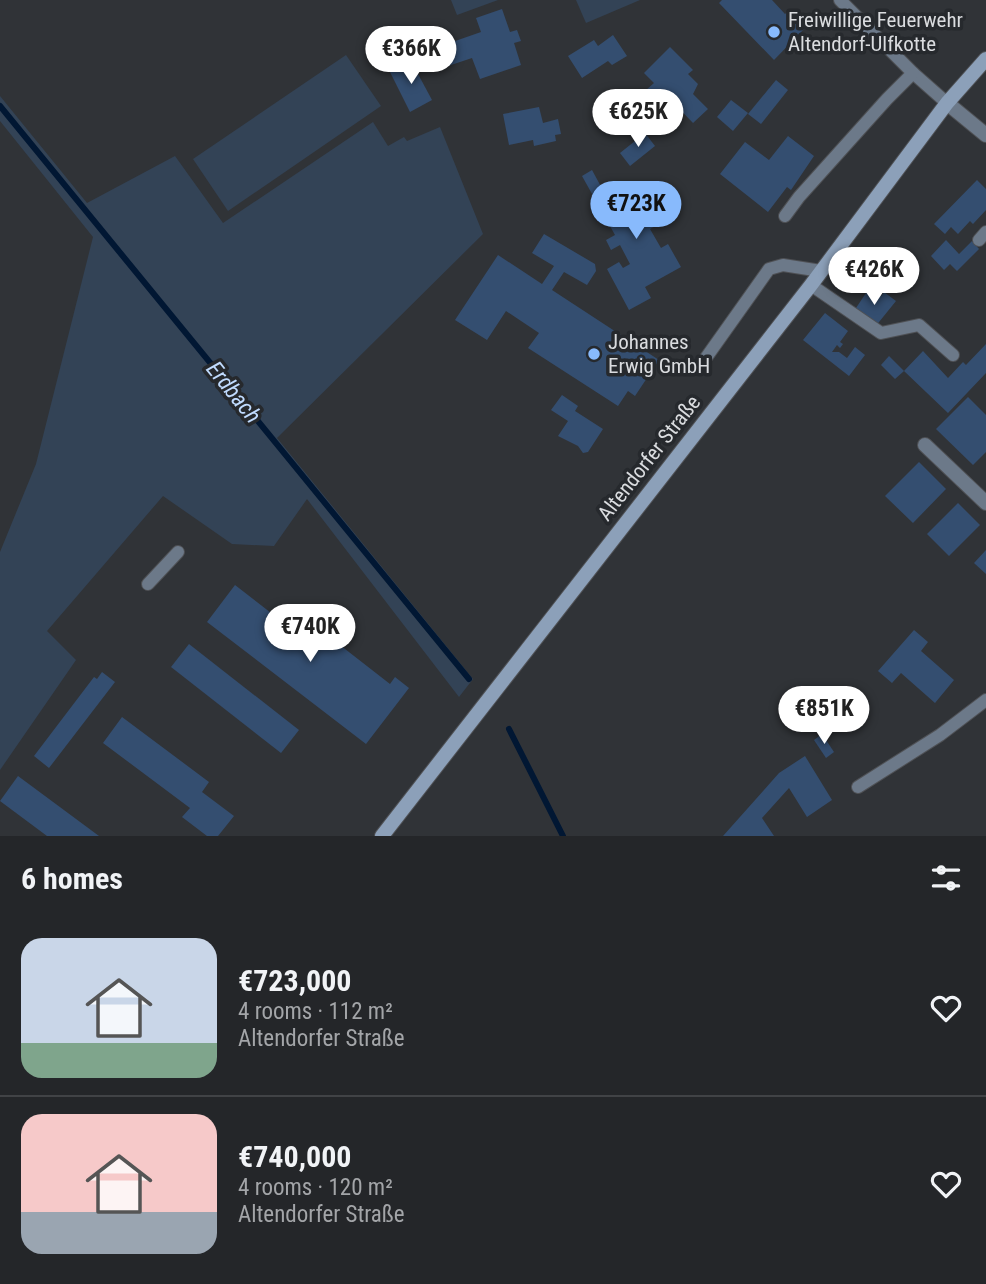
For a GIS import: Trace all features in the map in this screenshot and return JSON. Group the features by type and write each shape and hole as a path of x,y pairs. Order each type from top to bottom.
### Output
{"street":[{"name":"Altendorfer Straße","path":"382,836 811,285 947,103 986,59"},
{"path":"947,103 986,135"},
{"path":"925,445 986,503"}],"lane":[{"path":"840,0 947,103"},
{"path":"785,216 799,197 913,73"},
{"path":"703,362 769,270 783,265 821,271"},
{"path":"811,285 881,333 919,325 953,355"},
{"path":"148,584 178,552"},
{"path":"858,787 940,735 986,700"}],"shaded area":[{"path":"451,0 498,0 457,15"},
{"path":"576,0 640,0 586,23"},
{"path":"346,55 381,106 228,211 193,159"},
{"path":"0,96 87,203 175,156 223,223 373,122 388,146 404,137 407,141 440,127 483,234 277,438 473,679 459,697 307,499 274,546 232,544 163,496 47,631 76,660 0,770 0,552 36,464 93,237 0,121"}],"building":[{"name":"Freiwillige Feuerwehr Altendorf-Ulfkotte","path":"722,0 772,0 785,14 790,10 806,27 774,60 719,3"},
{"path":"502,9 510,32 517,30 521,41 514,43 521,65 480,79 472,58 445,67 438,47 481,32 476,18"},
{"path":"613,35 627,56 612,65 608,61 582,78 568,56 594,40 598,46"},
{"path":"670,47 693,70 688,74 698,84 693,94 708,109 693,123 666,95 657,104 645,91 654,83 644,73"},
{"path":"411,61 432,100 410,112 390,72"},
{"path":"776,80 788,90 761,124 748,114"},
{"path":"731,100 748,113 733,131 717,117"},
{"path":"539,107 543,123 558,119 561,134 555,135 556,141 534,146 533,140 509,145 503,114"},
{"path":"645,133 655,146 630,166 620,153"},
{"path":"788,136 814,156 791,190 787,187 768,212 720,174 745,142 769,160"},
{"path":"592,170 611,205 644,187 656,208 670,201 677,214 650,229 661,248 668,244 681,267 645,287 651,298 629,310 607,269 619,262 623,268 630,264 620,245 611,250 606,240 615,235 582,176"},
{"path":"977,180 986,189 986,210 973,224 970,221 958,234 951,227 945,234 934,224"},
{"path":"544,234 595,264 596,271 587,285 564,272 552,290 659,360 635,396 628,391 618,406 528,348 539,333 506,311 487,340 455,320 498,255 542,284 554,266 532,253"},
{"path":"946,240 959,254 972,241 979,249 957,271 950,264 944,270 931,256"},
{"path":"870,287 881,296 884,292 896,301 875,327 854,311"},
{"path":"825,313 848,331 840,342 843,344 840,348 837,345 832,352 839,352 847,358 855,347 865,355 849,376 803,340"},
{"path":"986,344 986,373 948,413 904,371 923,351 948,378 963,362 966,365"},
{"path":"889,356 904,371 895,379 881,365"},
{"path":"562,395 578,406 575,411 603,429 588,452 583,453 578,446 558,436 568,421 551,410"},
{"path":"968,397 986,415 986,452 973,465 936,429"},
{"path":"919,462 946,489 913,523 885,496"},
{"path":"958,503 980,525 949,556 927,534"},
{"path":"986,550 986,574 974,563"},
{"path":"235,585 284,623 295,610 390,684 395,677 409,688 366,744 207,622"},
{"path":"914,630 928,642 921,651 954,680 935,703 901,673 892,683 878,671"},
{"path":"189,644 299,730 281,753 171,667"},
{"path":"102,672 115,682 49,768 34,756 94,677 97,679"},
{"path":"122,717 209,782 202,792 234,816 218,836 207,836 182,817 190,808 103,743"},
{"path":"822,734 834,752 826,758 814,740"},
{"path":"805,756 832,800 807,817 789,788 762,818 774,836 723,836 779,773"},
{"path":"18,776 99,836 47,836 0,801"}],"waterway":[{"name":"Erdbach","path":"0,106 469,679"},
{"name":"Erdbach","path":"509,729 563,836"}],"place":[{"name":"Freiwillige Feuerwehr Altendorf-Ulfkotte","path":"774,32"},
{"name":"Johannes Erwig GmbH","path":"594,354"}]}
